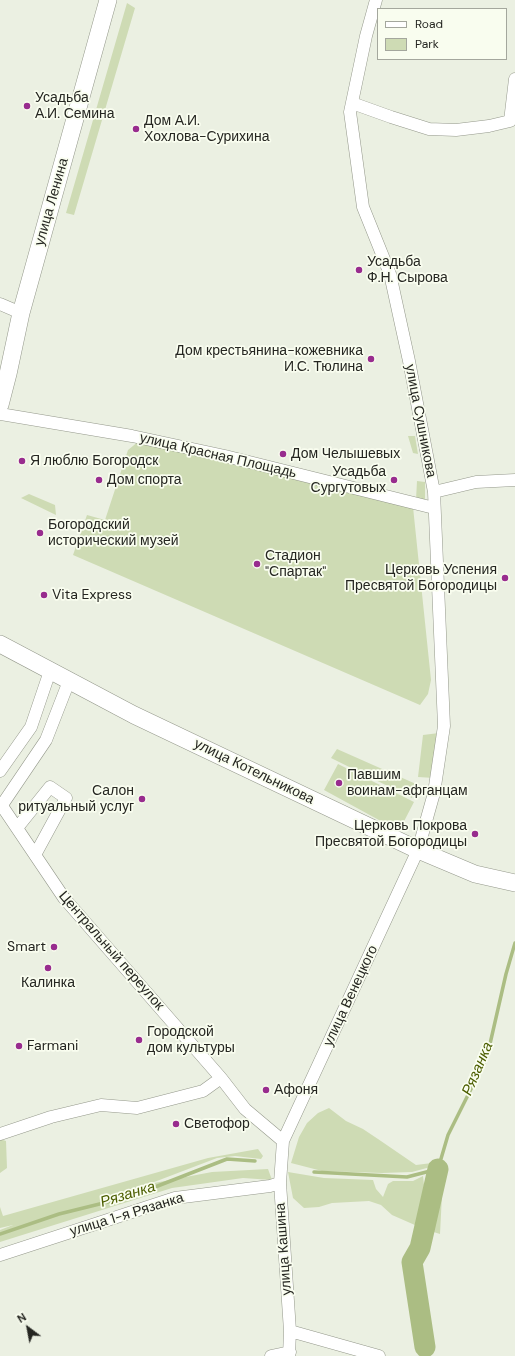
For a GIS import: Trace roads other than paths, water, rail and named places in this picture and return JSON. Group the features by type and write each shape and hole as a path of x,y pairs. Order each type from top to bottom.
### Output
{"street":[{"name":"улица Ленина","path":"0,405 21,313 108,0"},
{"name":"улица Сушникова","path":"376,0 366,36 350,112 363,207 390,274 409,361 434,492 444,726 434,793 418,850"},
{"path":"352,103 429,129 456,130 489,126 510,121 515,80"},
{"path":"0,304 21,313"},
{"name":"улица Красная Площадь","path":"0,414 132,436 225,456 434,508"},
{"path":"434,492 476,482 515,480"},
{"name":"улица Котельникова","path":"0,644 144,719 418,850 475,874 515,883"},
{"path":"0,771 31,727 50,671"},
{"path":"1,804 46,740 69,681"},
{"path":"16,828 50,787 66,798 35,855"},
{"name":"Центральный переулок","path":"1,804 64,898 221,1078 245,1109 283,1141"},
{"name":"улица Венецкого","path":"283,1141 418,850"},
{"path":"0,1134 51,1118 101,1105 137,1108 203,1091 221,1078"},
{"name":"улица Кашина","path":"283,1141 280,1183 290,1331 290,1354"},
{"name":"улица 1-я Рязанка","path":"0,1255 175,1198 270,1186 280,1183"},
{"path":"290,1331 379,1356"},
{"path":"271,1356 290,1354"}],"waterway":[{"name":"Рязанка","path":"314,1172 407,1177 438,1169 448,1135 487,1057 506,974 515,943"},
{"name":"Рязанка","path":"0,1234 59,1214 132,1196 227,1159 255,1161"},
{"name":"Рязанка","path":"425,1347 412,1262 420,1248 438,1169"}],"place":[{"name":"Усадьба А.И. Семина","path":"27,106"},
{"name":"Дом А.И. Хохлова-Сурихина","path":"136,129"},
{"name":"Усадьба Ф.Н. Сырова","path":"359,270"},
{"name":"Дом крестьянина-кожевника И.С. Тюлина","path":"371,359"},
{"name":"Дом Челышевых","path":"283,454"},
{"name":"Я люблю Богородск","path":"22,461"},
{"name":"Дом спорта","path":"99,480"},
{"name":"Усадьба Сургутовых","path":"394,480"},
{"name":"Богородский исторический музей","path":"40,533"},
{"name":"Стадион \"Спартак\"","path":"257,564"},
{"name":"Церковь Успения Пресвятой Богородицы","path":"505,578"},
{"name":"Vita Express","path":"44,595"},
{"name":"Павшим воинам-афганцам","path":"339,783"},
{"name":"Салон ритуальный услуг","path":"142,799"},
{"name":"Церковь Покрова Пресвятой Богородицы","path":"475,834"},
{"name":"Smart","path":"54,947"},
{"name":"Калинка","path":"48,968"},
{"name":"Городской дом культуры","path":"139,1040"},
{"name":"Farmani","path":"19,1046"},
{"name":"Афоня","path":"266,1090"},
{"name":"Светофор","path":"176,1124"}]}
